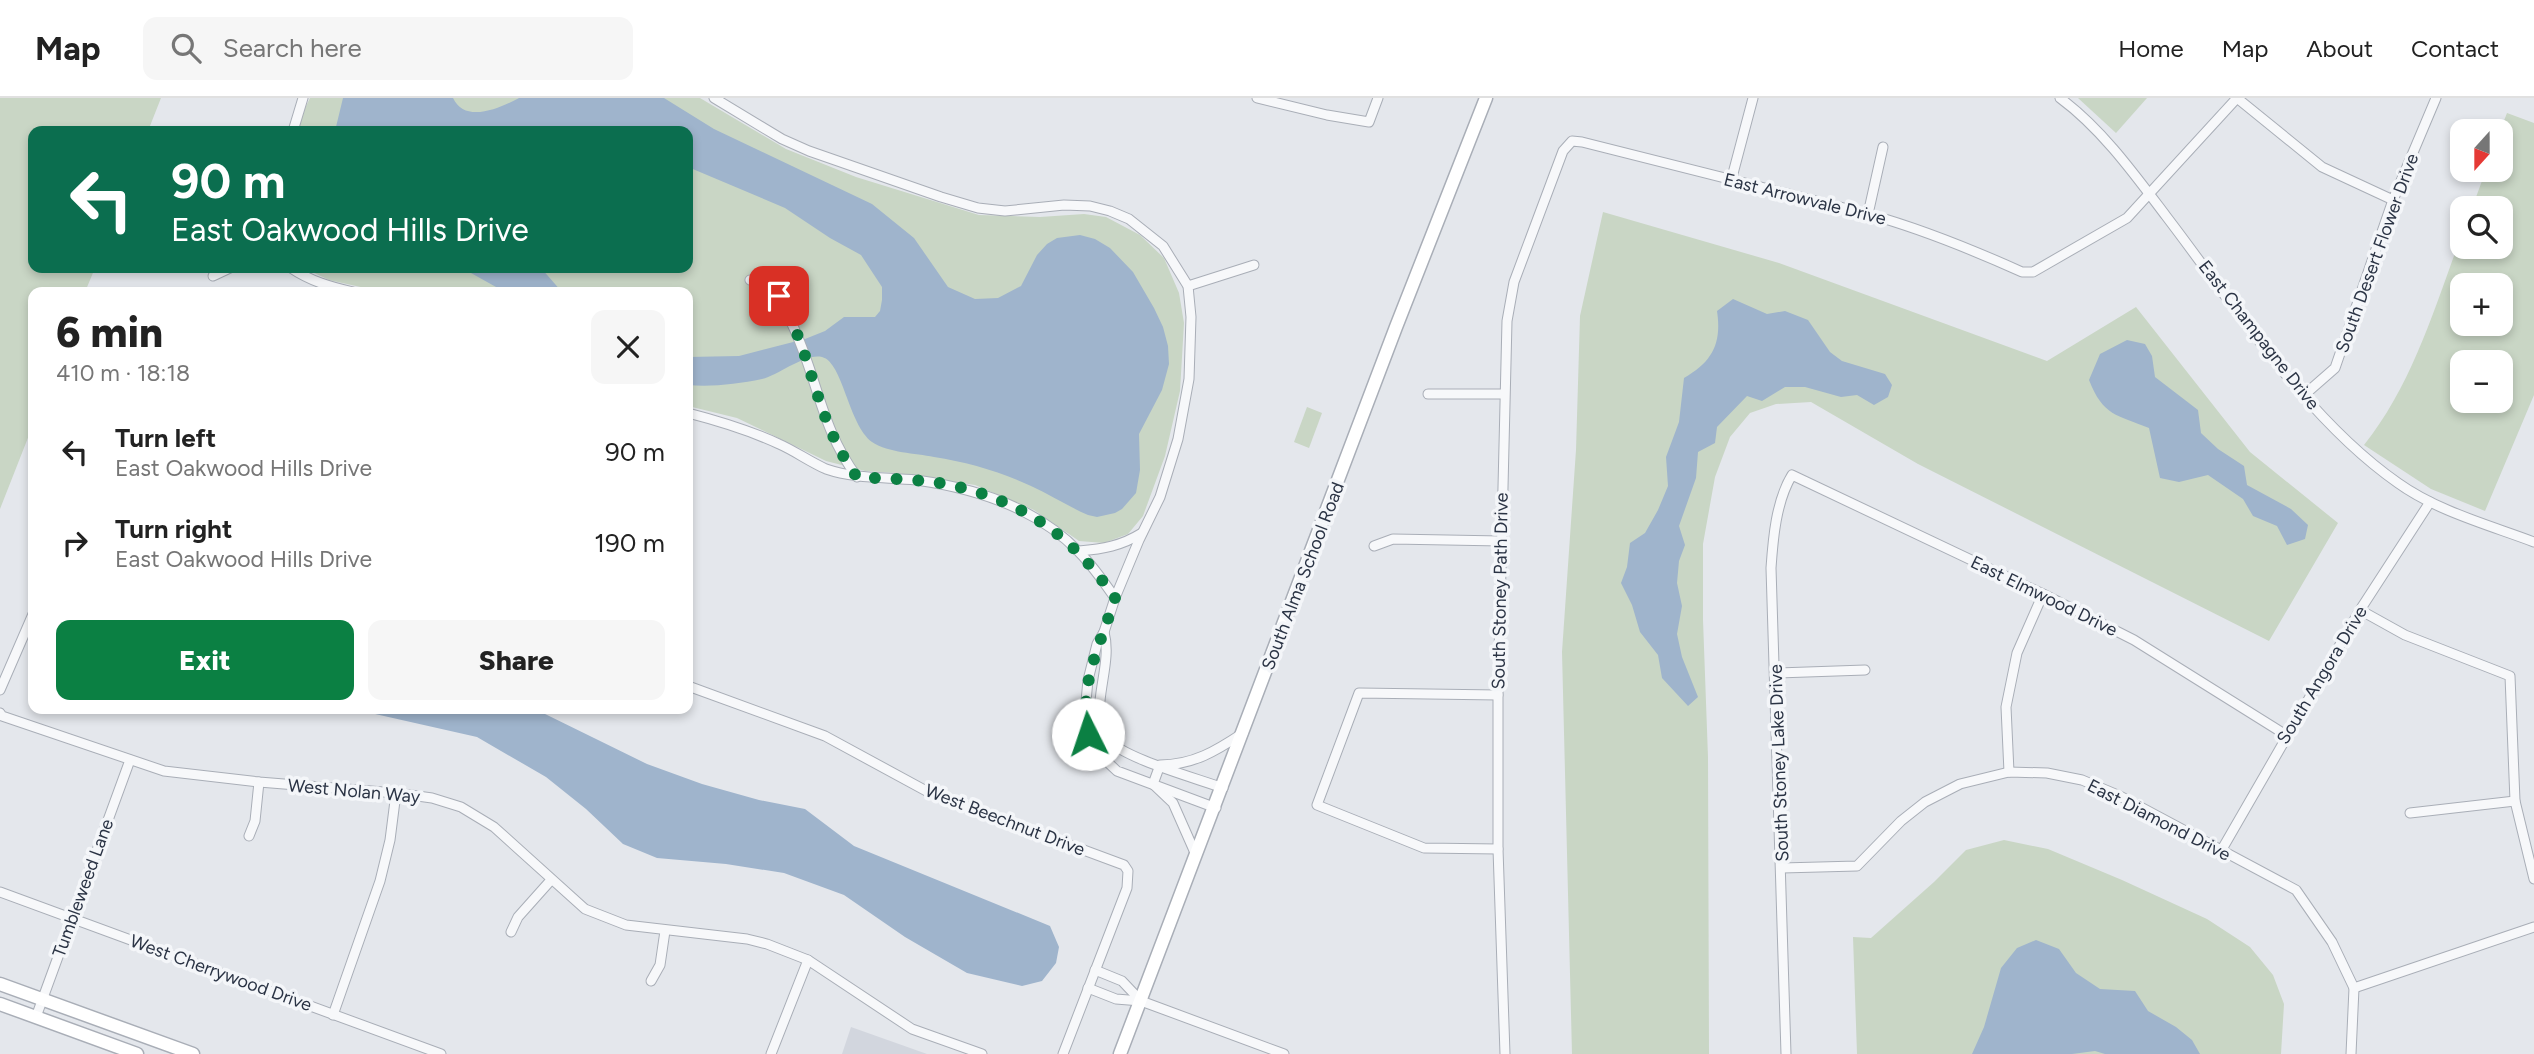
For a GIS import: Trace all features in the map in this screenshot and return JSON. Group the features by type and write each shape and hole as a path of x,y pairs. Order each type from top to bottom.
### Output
{"main road":[{"name":"South Alma School Road","path":"1121,1054 1396,327 1486,98"},
{"path":"0,984 193,1054"},
{"path":"0,1004 137,1054"}],"street":[{"path":"295,126 303,98"},
{"path":"714,98 782,139 809,151 978,208 1005,211 1064,205 1090,206 1129,219 1163,246 1188,286 1191,317 1185,403 1178,439 1160,497 1142,533 1097,645 1088,680 1085,712 1088,734 1100,755 1117,771 1216,808"},
{"path":"1257,98 1327,116 1369,122 1378,98"},
{"path":"1731,181 1752,98"},
{"name":"East Champagne Drive","path":"2060,98 2105,141 2150,194 2303,396 2362,454 2399,485 2430,502 2534,542"},
{"path":"2150,194 2237,98 2322,167 2393,200"},
{"name":"South Desert Flower Drive","path":"2303,396 2335,368 2393,200 2436,98"},
{"name":"East Arrowvale Drive","path":"1572,141 1915,227 2022,272 2033,272 2127,218 2150,194"},
{"name":"South Stoney Path Drive","path":"1505,1054 1498,849 1498,695 1507,321 1514,282 1563,151 1572,141"},
{"path":"1868,214 1883,147"},
{"path":"1188,286 1254,265"},
{"path":"213,276 219,273"},
{"path":"298,273 330,287"},
{"path":"750,280 767,286 779,296 799,339 826,423 842,457 857,477"},
{"path":"1428,394 1504,394"},
{"path":"693,414 737,426 778,443 825,468 857,477 914,480 963,488 1012,505 1055,531 1079,551 1115,598"},
{"name":"East Elmwood Drive","path":"1792,475 2134,640 2286,735"},
{"name":"South Stoney Lake Drive","path":"1786,1054 1771,568 1785,487 1792,475"},
{"name":"South Angora Drive","path":"2221,851 2360,610 2430,502"},
{"path":"1079,551 1110,548 1142,533"},
{"path":"1374,546 1394,539 1501,541"},
{"path":"2009,772 2006,707 2017,653 2043,594"},
{"path":"2360,610 2405,635 2510,676 2515,802 2534,879"},
{"path":"0,690 28,624"},
{"path":"1104,632 1108,646 1102,676 1099,718 1105,736 1117,747 1223,788"},
{"path":"1776,673 1865,670"},
{"name":"West Beechnut Drive","path":"693,688 825,736 930,793 1124,865 1128,871 1127,888 1095,970"},
{"path":"1498,695 1359,693 1317,805 1424,848 1498,849"},
{"name":"West Nolan Way","path":"1,714 164,771 396,793 432,798 461,807 494,827 585,909 611,921 767,944 808,960 912,1029 982,1054"},
{"path":"1160,765 1192,762 1244,732"},
{"path":"1107,761 1117,747"},
{"name":"Tumbleweed Lane","path":"36,1017 130,760"},
{"path":"1153,784 1160,765"},
{"name":"East Diamond Drive","path":"1782,868 1857,866 1901,821 1925,802 1960,784 2009,772 2047,773 2082,780 2120,796 2297,890 2332,942 2354,988 2351,1054"},
{"path":"249,836 256,821 259,782"},
{"path":"1153,784 1173,803 1197,857"},
{"path":"333,1015 380,881 390,840 396,793"},
{"path":"2410,813 2515,802"},
{"path":"511,932 518,917 551,880"},
{"name":"West Cherrywood Drive","path":"0,892 441,1054"},
{"path":"2354,988 2534,927"},
{"path":"651,981 660,965 665,931"},
{"path":"771,1054 808,960"},
{"path":"1063,1054 1095,970 1122,981 1141,1000"},
{"path":"1088,988 1116,999 1141,1000 1284,1054"}],"shaded area":[{"path":"851,1027 927,1054 842,1054"}],"green space":[{"path":"0,98 161,98 150,126 28,126 28,273 93,273 87,287 28,287 28,438 0,509"},
{"path":"310,98 700,98 786,149 856,177 979,215 1040,217 1084,214 1106,217 1140,235 1164,258 1179,293 1184,323 1180,391 1165,456 1143,516 1128,534 1104,543 1079,541 1034,510 975,485 865,471 826,461 737,418 693,407 693,287 360,287 329,280 314,273 693,273 693,126 298,126"},
{"path":"2078,98 2147,98 2116,133"},
{"path":"2507,113 2534,123 2534,395 2485,511 2431,489 2364,445 2396,396 2409,370 2453,259 2513,259 2513,196 2476,196 2482,182 2513,182 2513,119 2505,119"},
{"path":"1603,212 1779,263 2047,361 2136,307 2250,452 2338,523 2269,641 1918,464 1811,402 1776,404 1750,413 1730,437 1715,477 1703,544 1708,757 1709,1054 1572,1054 1562,652 1576,450 1580,316"},
{"path":"1307,407 1322,413 1309,448 1294,442"},
{"path":"2004,840 2048,849 2122,880 2207,919 2250,947 2273,975 2284,1004 2281,1054 1857,1054 1853,937 1871,938 1966,850"}],"water":[{"path":"343,98 453,98 459,106 474,112 493,109 519,98 664,98 714,129 872,204 914,238 948,287 975,299 998,298 1021,286 1037,255 1057,238 1080,235 1095,239 1110,248 1133,272 1163,327 1168,346 1169,364 1162,390 1139,434 1140,470 1136,493 1122,509 1097,517 996,472 879,446 864,433 835,370 829,361 822,357 808,358 762,379 725,385 693,385 693,357 739,356 805,339 825,331 844,317 875,317 880,311 882,287 861,255 785,208 693,169 693,126 336,126"},
{"path":"471,273 545,273 558,287 496,287"},
{"path":"1733,299 1767,314 1785,311 1808,320 1830,352 1842,361 1885,374 1892,385 1888,397 1874,405 1857,395 1841,397 1805,387 1785,387 1762,401 1747,396 1717,427 1715,443 1698,452 1696,478 1679,526 1685,545 1679,561 1677,583 1682,606 1677,634 1682,657 1698,697 1688,706 1662,678 1658,655 1640,632 1632,605 1621,583 1627,567 1630,543 1645,533 1668,486 1666,457 1679,422 1684,378 1702,365 1713,351 1718,333 1717,311"},
{"path":"2127,340 2145,344 2152,356 2155,377 2198,410 2201,433 2218,449 2244,466 2247,485 2291,509 2308,525 2305,539 2287,545 2277,526 2253,516 2243,499 2208,475 2179,482 2160,478 2149,428 2112,413 2100,401 2089,380 2100,354"},
{"path":"375,714 545,714 647,764 702,784 759,800 805,809 854,846 1050,926 1059,947 1056,963 1042,981 1022,986 967,973 905,937 844,895 784,873 726,864 657,858 623,844 586,809 546,777 477,737"},
{"path":"2036,940 2059,949 2076,973 2100,989 2135,991 2148,1011 2192,1040 2200,1054 2105,1054 2095,1051 2072,1054 1972,1054 1984,1027 2001,968 2017,948"}],"route":[{"path":"779,296 799,339 826,423 842,457 857,477 914,480 963,488 1012,505 1055,531 1079,551 1101,578 1115,598 1097,645 1088,680 1085,712 1088,734"}]}
